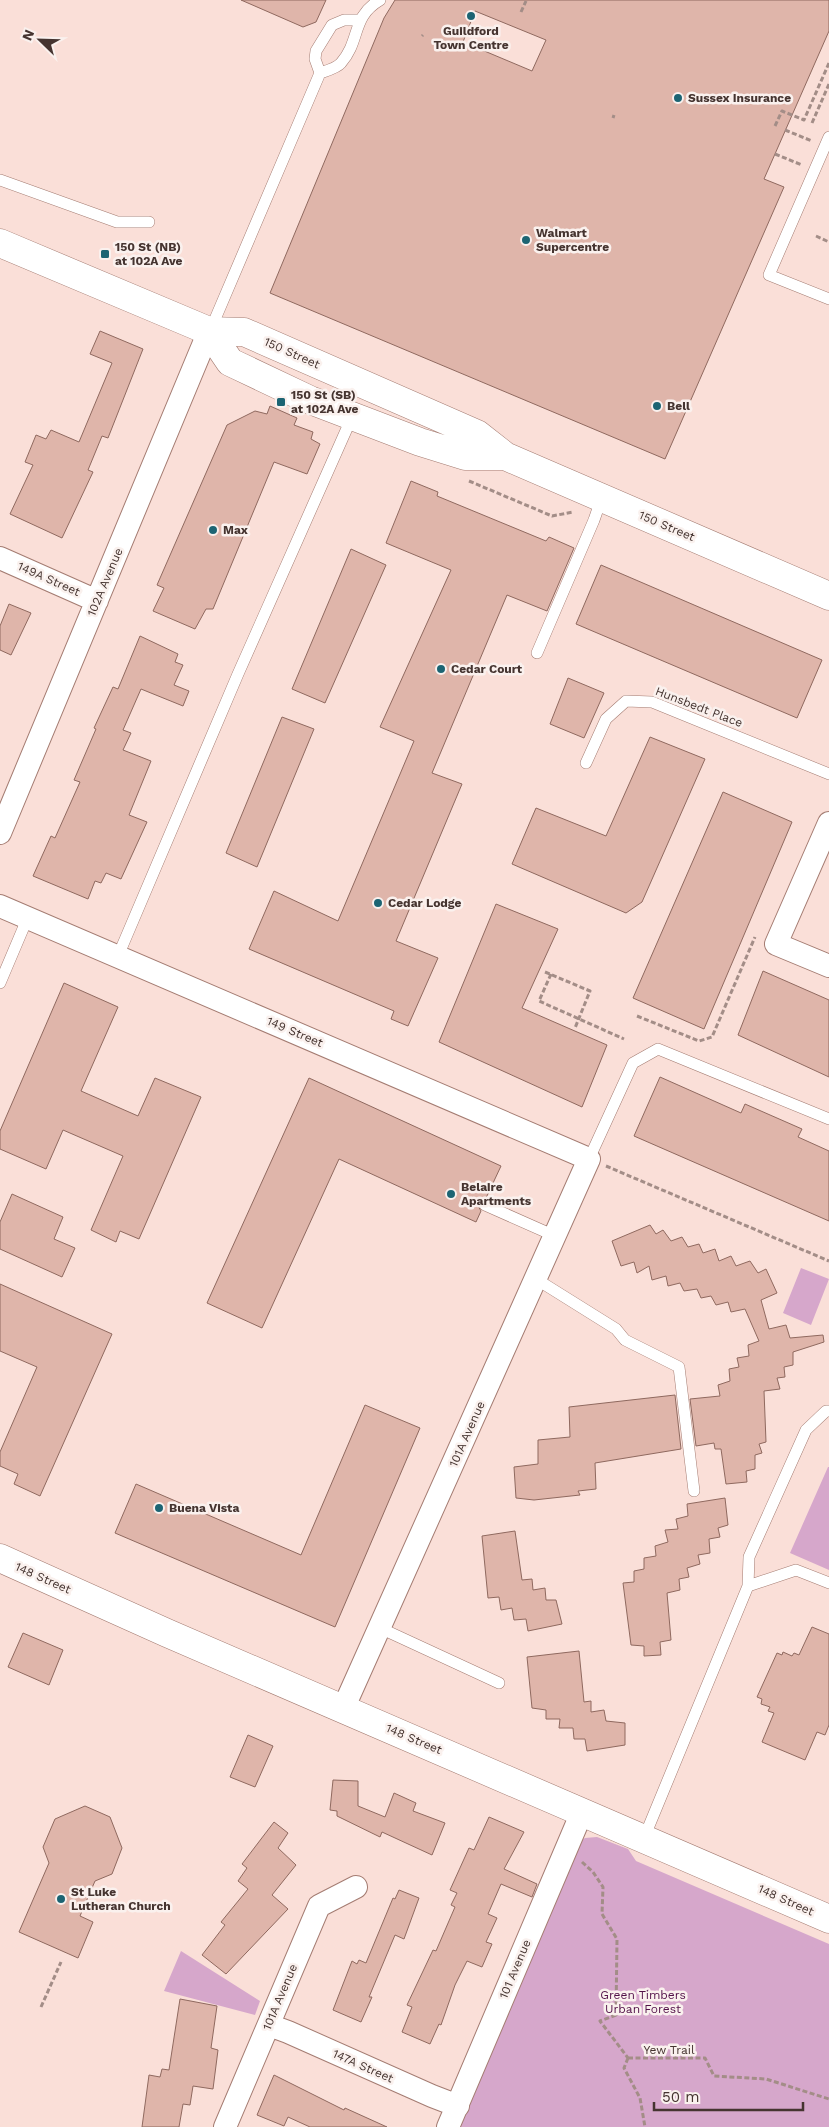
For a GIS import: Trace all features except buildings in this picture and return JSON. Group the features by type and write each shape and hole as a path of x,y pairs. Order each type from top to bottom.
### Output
{"main road":[{"name":"150 Street","path":"0,243 209,331 244,332 477,434 505,456 598,509 829,596"},
{"name":"150 Street","path":"209,331 230,362 352,417 420,442 466,456 505,456"},
{"name":"148 Street","path":"0,1558 829,1919"}],"street":[{"name":"102A Avenue","path":"0,833 209,331"},
{"name":"149A Street","path":"0,558 97,601"},
{"path":"829,823 776,944 829,966"},
{"name":"149 Street","path":"0,906 596,1162"},
{"name":"101A Avenue","path":"343,1709 555,1236 596,1162"},
{"name":"101 Avenue","path":"448,2127 582,1812"},
{"name":"101A Avenue","path":"225,2127 319,1906 356,1887"},
{"name":"147A Street","path":"269,2025 458,2106"}],"lane":[{"path":"209,331 320,74 340,64 356,38 359,20 372,5 380,0"},
{"path":"320,74 315,60 316,51 332,25 344,20 359,20"},
{"path":"829,137 769,276 829,299"},
{"path":"0,180 118,222 149,222"},
{"path":"118,956 238,674 352,417"},
{"path":"537,653 598,509"},
{"name":"Hunsbedt Place","path":"586,762 606,719 626,701 652,702 829,774"},
{"path":"0,983 28,918"},
{"path":"596,1162 633,1063 658,1049 829,1119"},
{"path":"486,1205 555,1236"},
{"path":"536,1279 616,1329 625,1340 679,1367 694,1491"},
{"path":"644,1838 748,1586 749,1557 806,1430 829,1410"},
{"path":"748,1586 796,1570 829,1583"},
{"path":"380,1628 499,1683"}],"path":[{"path":"521,12 526,1"},
{"path":"775,126 782,110 804,120 829,63"},
{"path":"812,123 829,84"},
{"path":"786,130 813,141"},
{"path":"775,154 802,165"},
{"path":"816,236 829,242"},
{"path":"464,478 552,516 598,509"},
{"path":"637,1016 699,1041 712,1037 758,929"},
{"path":"545,972 590,991 575,1028"},
{"path":"551,974 539,1001 624,1039"},
{"path":"596,1162 829,1261"},
{"path":"567,1848 593,1872 604,1887 602,1914 617,1939 616,2015 600,2021 628,2058"},
{"path":"41,2007 61,1962"},
{"name":"Yew Trail","path":"645,2127 640,2098 624,2068 628,2058 706,2058 714,2076 766,2079 829,2099"}],"green space":[{"path":"801,1268 829,1279 811,1325 783,1313"},
{"path":"829,1467 829,1570 790,1553"},
{"name":"Green Timbers Urban Forest","path":"597,1837 628,1849 636,1861 829,1944 829,2127 453,2127 576,1844 585,1838"},
{"path":"181,1951 260,2001 255,2015 164,1991"}],"place":[{"name":"Guildford Town Centre","path":"471,16"},
{"name":"Sussex Insurance","path":"678,98"},
{"name":"Walmart Supercentre","path":"526,240"},
{"name":"150 St (NB) at 102A Ave","path":"105,254"},
{"name":"150 St (SB) at 102A Ave","path":"281,402"},
{"name":"Bell","path":"657,406"},
{"name":"Max","path":"213,530"},
{"name":"Cedar Court","path":"441,669"},
{"name":"Cedar Lodge","path":"378,903"},
{"name":"Belaire Apartments","path":"451,1194"},
{"name":"Buena Vista","path":"159,1508"},
{"name":"St Luke Lutheran Church","path":"61,1899"}]}
